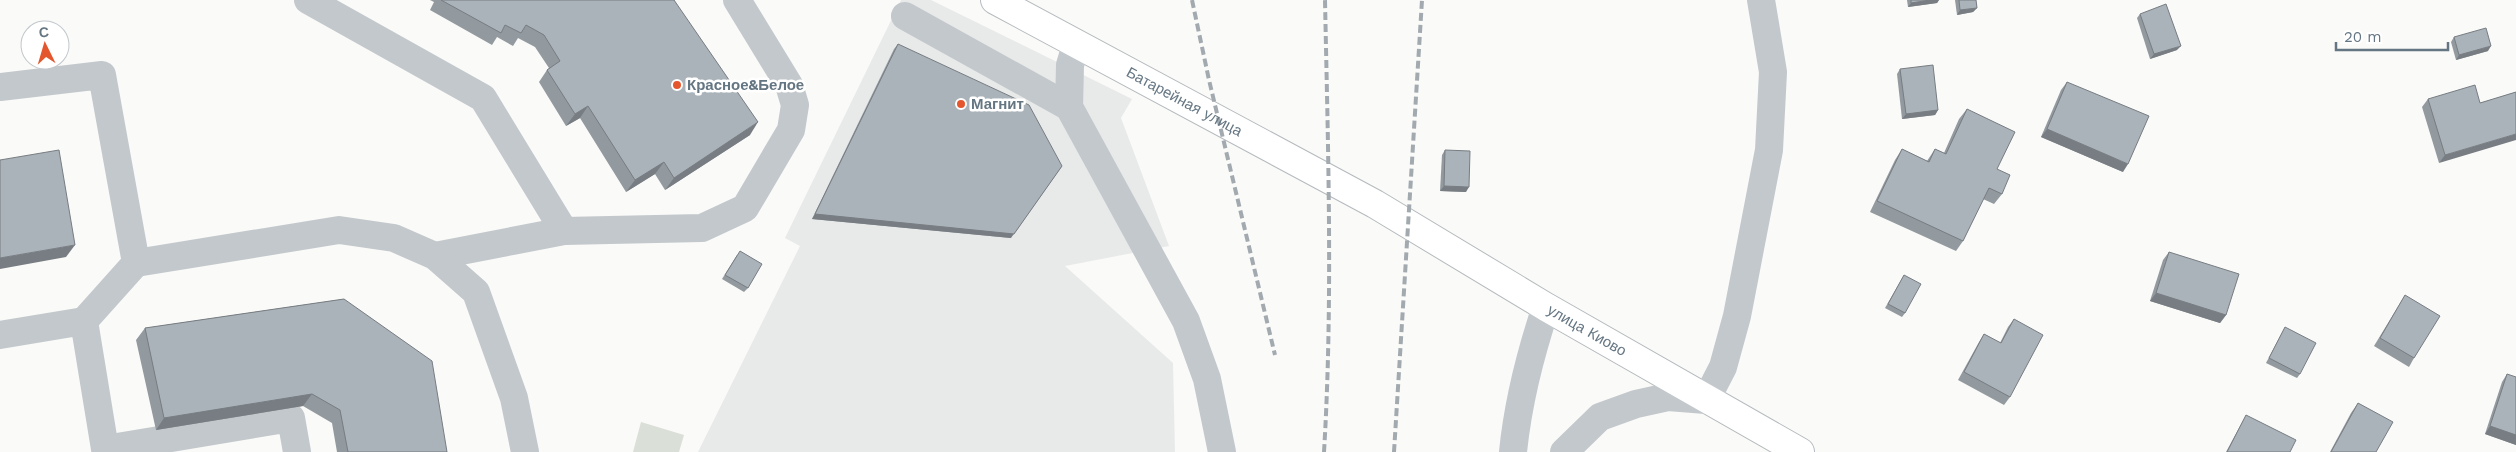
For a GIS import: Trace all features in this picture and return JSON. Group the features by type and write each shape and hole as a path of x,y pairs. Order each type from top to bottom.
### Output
{"main road":[{"name":"Батарейная улица","path":"995,0 1076,46 1375,204"},
{"name":"улица Киово","path":"1375,204 1546,308 1800,452"}],"street":[{"path":"308,0 483,98 564,231"},
{"path":"435,256 564,231 702,228 746,208 791,130 794,106 789,85 737,0"},
{"path":"1564,452 1600,417 1627,407 1668,397 1706,400 1722,367 1737,316 1769,150 1774,72 1761,0"},
{"path":"905,16 1069,107"},
{"path":"1076,46 1070,65 1069,107 1186,321 1207,379 1222,452"},
{"path":"0,86 102,75 136,264"},
{"path":"0,335 84,321 136,264 339,230 394,238 435,256 476,292 514,398 525,452"},
{"path":"1513,452 1517,414 1528,360 1546,308"},
{"path":"84,321 106,449 291,418 297,452"}],"shaded area":[{"path":"901,0 931,0 1132,99 1121,118 1169,246 1065,266 1173,363 1175,452 698,452 800,246 785,238"},
{"path":"641,422 684,435 679,452 633,452"}],"building":[{"path":"441,0 674,0 758,122 674,178 664,162 635,180 588,106 575,114 547,70 560,61 544,35 526,25 521,33 505,25 501,33"},
{"path":"1911,0 1930,0 1911,3"},
{"path":"1959,0 1976,0 1977,8 1960,10"},
{"path":"2166,4 2181,46 2154,54 2140,14"},
{"path":"2486,28 2491,46 2459,55 2454,37"},
{"path":"898,44 1029,105 1062,166 1014,234 815,214"},
{"path":"1933,65 1938,110 1906,114 1900,69"},
{"path":"2067,82 2149,116 2128,164 2047,129"},
{"path":"2475,85 2480,103 2516,92 2516,134 2445,155 2428,99"},
{"path":"1967,109 2015,132 1997,169 2010,175 2002,194 1989,188 1963,241 1877,201 1902,149 1929,162 1935,149 1946,154"},
{"path":"59,150 75,245 0,258 0,160"},
{"path":"1445,150 1470,151 1469,187 1444,186"},
{"path":"740,251 762,264 748,288 725,275"},
{"path":"2169,252 2239,274 2226,315 2156,293"},
{"path":"1904,275 1921,284 1905,313 1888,304"},
{"path":"2405,295 2440,316 2414,358 2380,338"},
{"path":"344,299 432,361 447,452 348,452 340,410 312,394 164,418 145,328"},
{"path":"2014,319 2043,335 2010,397 1964,372 1984,334 2001,343"},
{"path":"2285,327 2316,343 2300,374 2269,358"},
{"path":"2507,374 2516,377 2516,435 2490,426"},
{"path":"2358,403 2393,422 2376,452 2331,452"},
{"path":"2246,415 2296,440 2290,452 2227,452"}],"railway":[{"path":"1192,0 1209,80 1275,355"},
{"path":"1324,452 1329,283 1325,0"},
{"path":"1394,452 1422,0"}],"place":[{"name":"Красное&Белое","path":"677,85"},
{"name":"Магнит","path":"961,104"}]}
